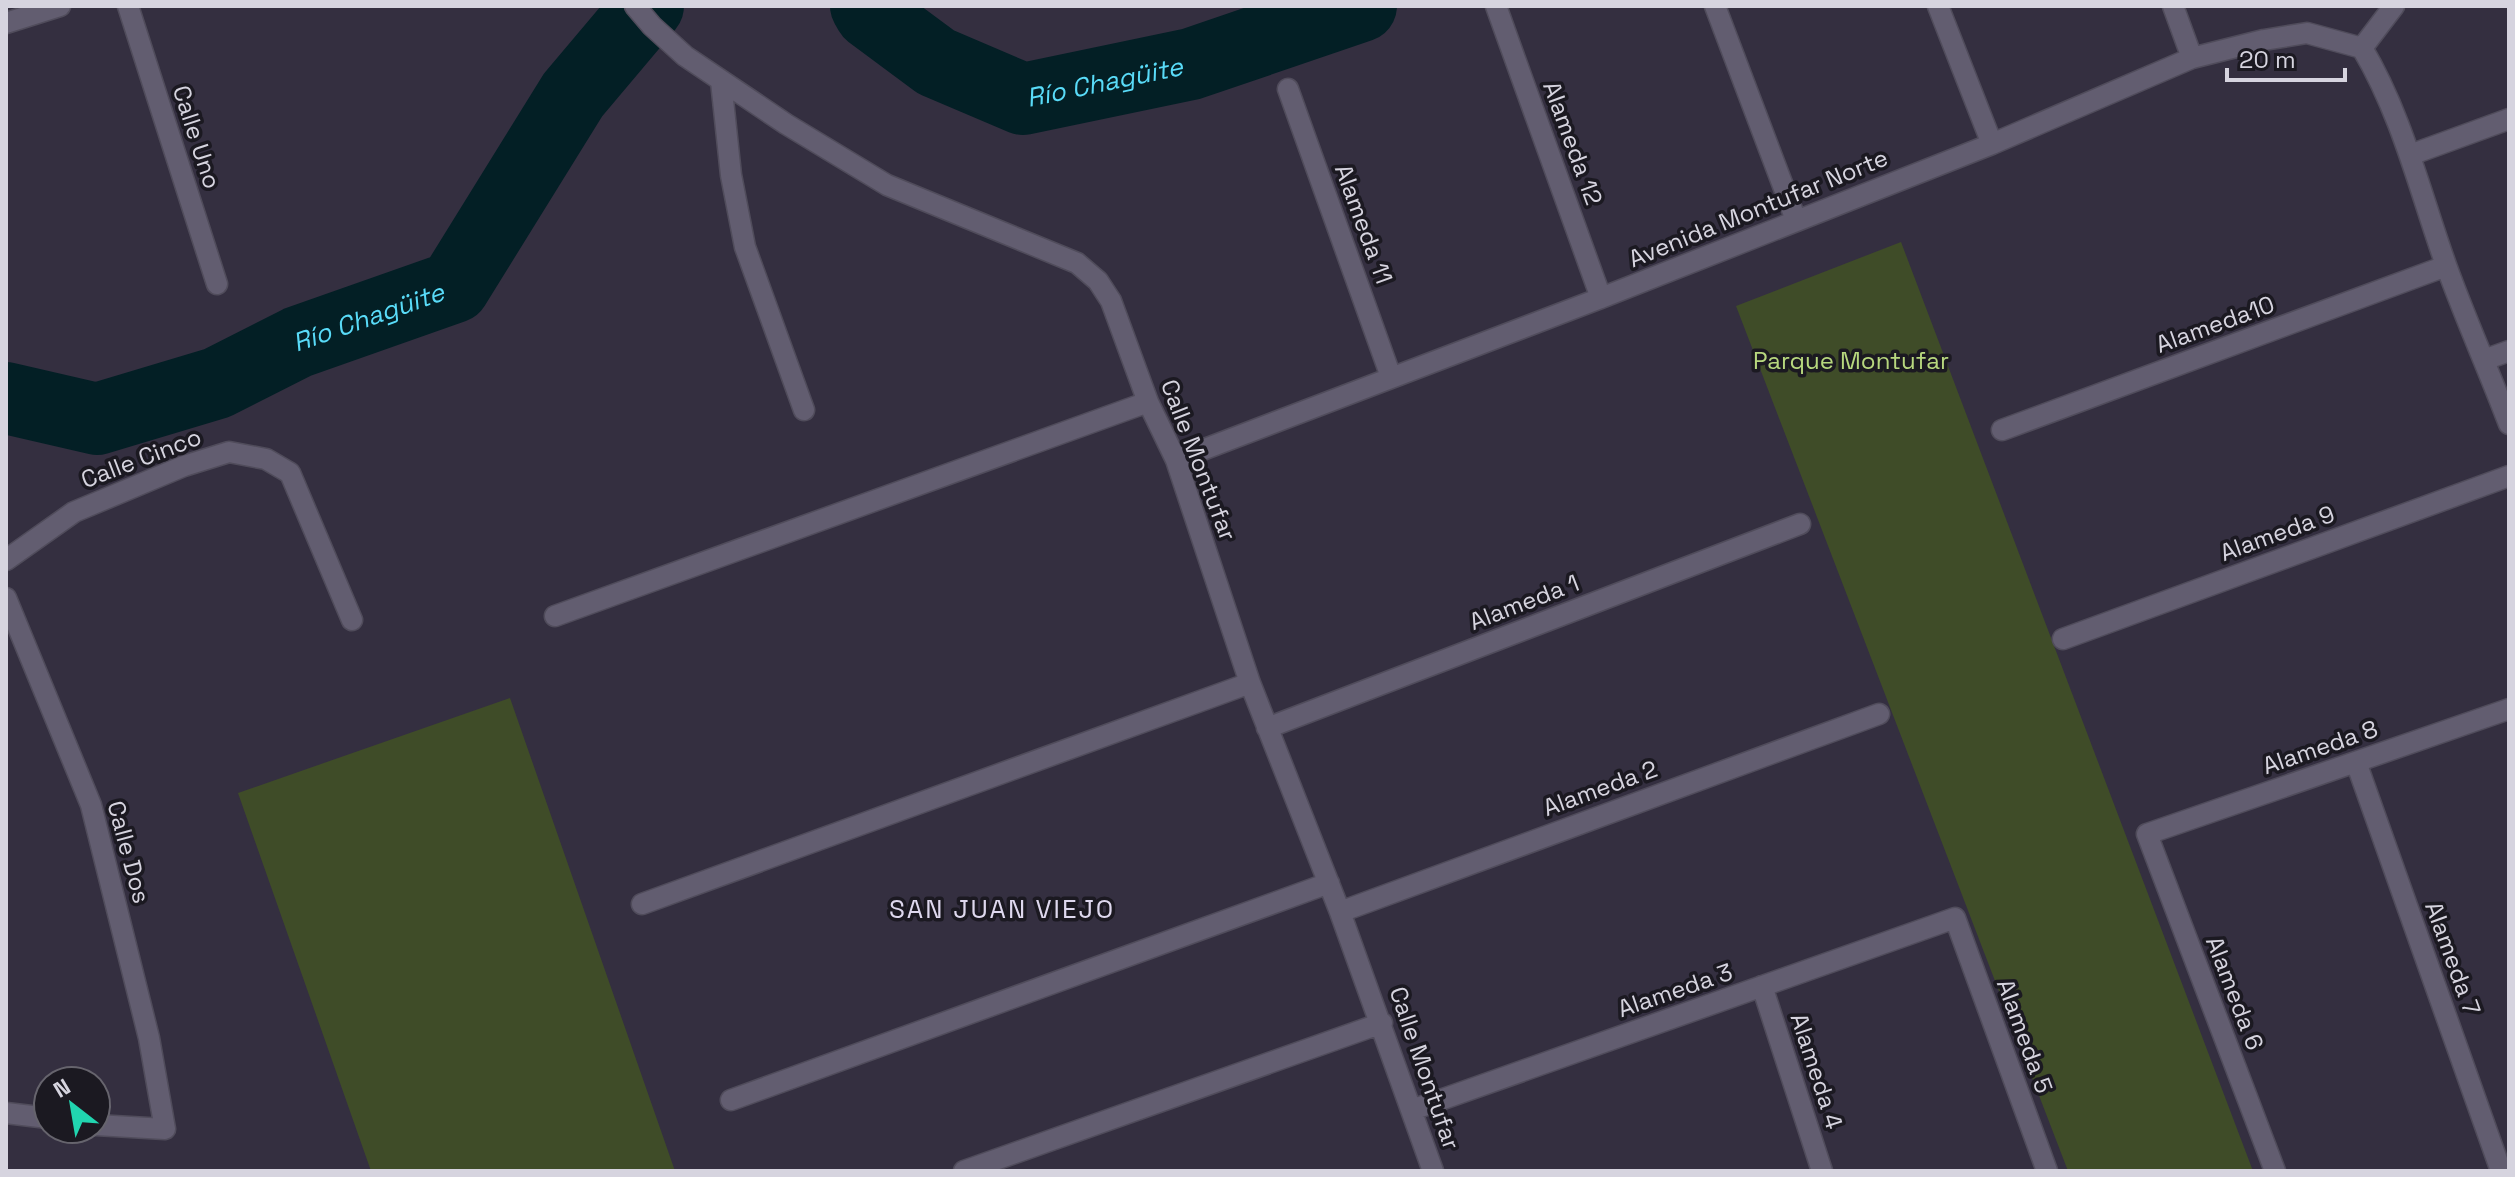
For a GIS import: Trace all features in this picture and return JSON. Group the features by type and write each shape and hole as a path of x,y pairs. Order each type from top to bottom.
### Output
{"street":[{"path":"6,23 60,6"},
{"name":"Calle Uno","path":"128,6 217,284"},
{"name":"Calle Montufar","path":"635,6 685,56 786,124 887,185 1077,263 1098,281 1111,301 1148,402 1176,460 1250,683 1382,1023 1433,1171"},
{"name":"Alameda 12","path":"1496,6 1601,298"},
{"path":"1715,6 1796,220"},
{"path":"1938,6 1992,144"},
{"path":"2173,6 2192,58"},
{"path":"2394,6 2362,48 2379,76 2410,155 2446,266 2509,424"},
{"name":"Avenida Montufar Norte","path":"1176,460 1601,298 1992,144 2192,58 2307,33 2362,48"},
{"path":"721,81 731,175 745,247 804,410"},
{"name":"Alameda 11","path":"1288,89 1391,377"},
{"path":"2410,155 2509,119"},
{"name":"Alameda10","path":"2002,430 2446,266"},
{"path":"2484,360 2509,351"},
{"path":"555,616 1148,402"},
{"name":"Calle Cinco","path":"6,560 74,512 184,466 229,452 266,459 290,473 352,620"},
{"name":"Alameda 9","path":"2063,639 2509,476"},
{"name":"Alameda 1","path":"1267,728 1800,524"},
{"name":"Calle Dos","path":"6,598 91,805 149,1038 165,1129 112,1126"},
{"path":"642,904 1250,683"},
{"name":"Alameda 8","path":"2147,834 2509,709"},
{"name":"Alameda 2","path":"1340,912 1879,714"},
{"name":"Alameda 7","path":"2356,762 2501,1171"},
{"name":"Alameda 6","path":"2147,834 2275,1171"},
{"path":"731,1100 1329,883"},
{"name":"Alameda 3","path":"1412,1110 1955,918"},
{"name":"Alameda 5","path":"1955,918 2047,1171"},
{"name":"Alameda 4","path":"1762,986 1822,1171"},
{"path":"964,1171 1382,1023"},
{"path":"6,1113 32,1116"}],"green space":[{"name":"Parque Montufar","path":"1901,242 2253,1171 2068,1171 1736,306"},
{"path":"510,698 675,1171 371,1171 238,793"}],"waterway":[{"name":"Río Chagüite","path":"6,398 97,419 217,383 298,342 454,287 573,95 648,6"},
{"name":"Río Chagüite","path":"866,6 870,13 936,62 1023,99 1191,64 1361,6"}],"district":[{"name":"SAN JUAN VIEJO","path":"1002,909"}]}
